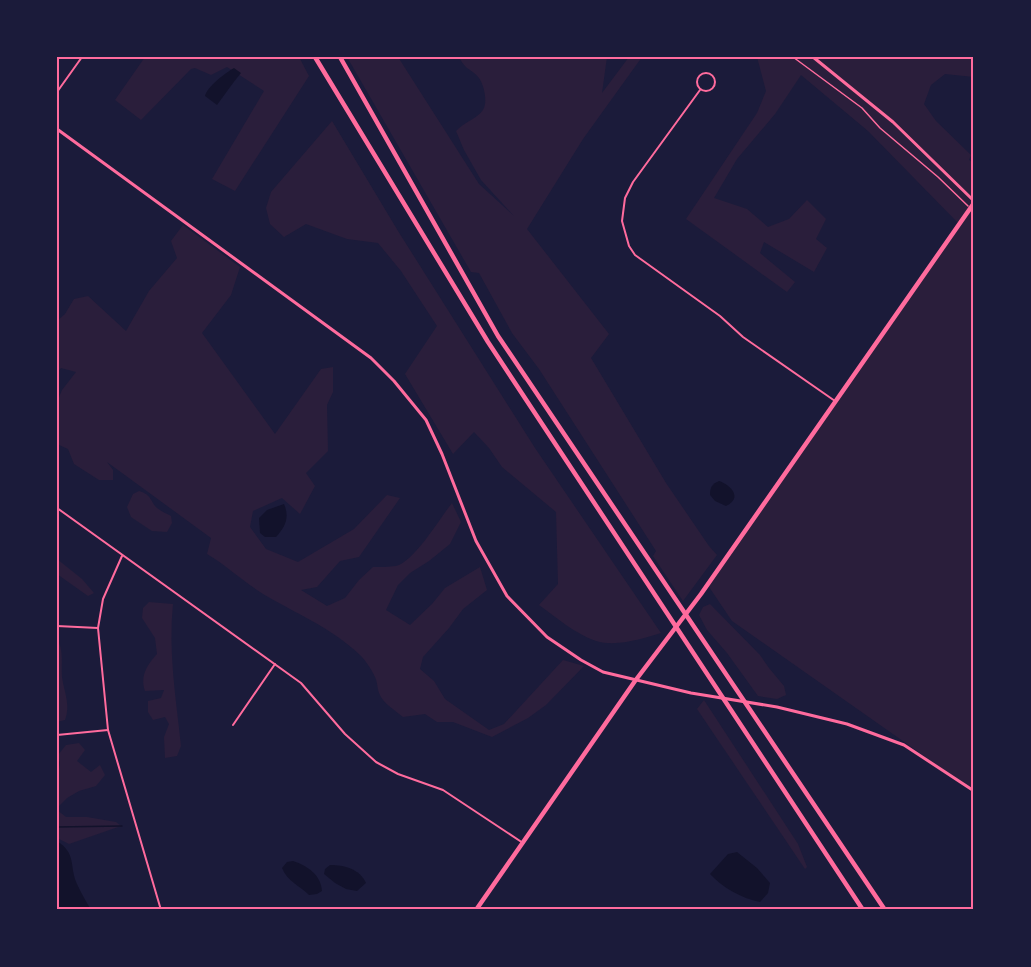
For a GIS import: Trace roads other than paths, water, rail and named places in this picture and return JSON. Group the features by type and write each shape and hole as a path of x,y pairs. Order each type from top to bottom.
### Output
{"main road":[{"path":"315,57 488,342 862,910"},
{"path":"340,57 498,336 885,910"},
{"path":"476,910 635,681 701,594 974,202"}],"street":[{"path":"57,92 82,57"},
{"path":"813,57 894,122 974,202"},
{"path":"706,72 712,75 715,80 710,91 700,90 696,82 698,76 706,72"},
{"path":"700,90 642,170 625,198 622,221 628,246 642,261 720,316 743,337 835,401"},
{"path":"57,129 371,358 394,381 426,420 442,454 476,542 507,596 547,637 603,672 691,693 777,707 847,724 904,745 974,790"},
{"path":"57,508 301,683 345,735 376,762 398,774 443,790 523,843"},
{"path":"122,556 103,599 98,628 108,730 161,910"},
{"path":"57,626 98,628"},
{"path":"233,725 275,664"},
{"path":"57,735 108,730"}],"waterway":[{"path":"57,827 122,826"}]}
